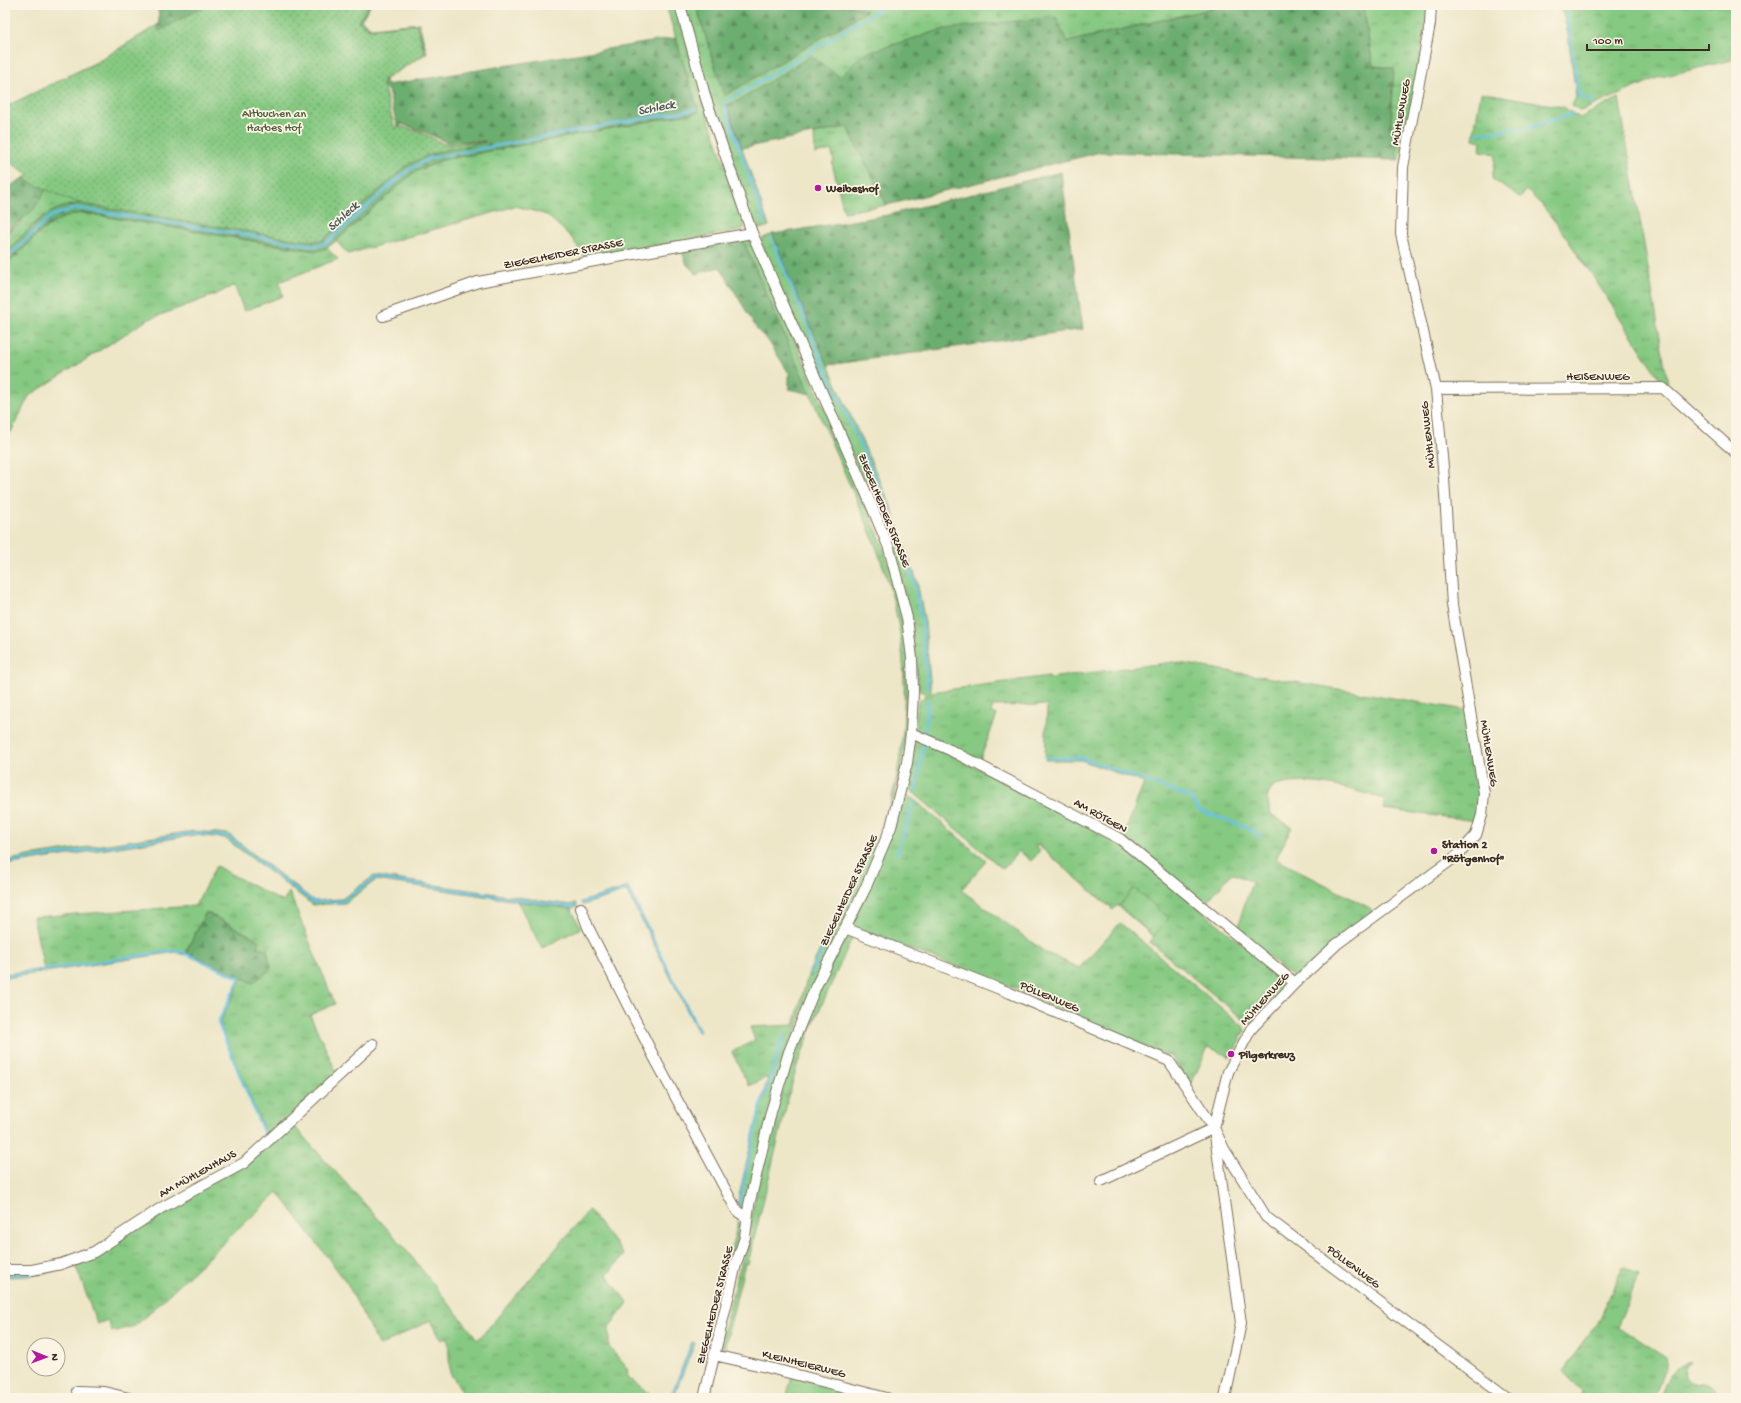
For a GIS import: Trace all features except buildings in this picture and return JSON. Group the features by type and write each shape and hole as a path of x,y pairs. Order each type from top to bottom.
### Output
{"street":[{"name":"ZIEGELHEIDER STRASSE","path":"680,5 707,101 752,233 868,495 895,568 907,618 912,658 913,692 911,733 902,788 891,827 878,860 816,986 789,1052 771,1112 748,1218 746,1238 736,1264 704,1398"},
{"name":"MÜHLENWEG","path":"1225,1398 1240,1323 1214,1128 1228,1072 1250,1029 1295,983 1337,944 1458,855 1476,835 1482,815 1484,793 1452,606 1444,478 1436,389 1401,234 1403,167 1430,24 1431,5"},
{"name":"ZIEGELHEIDER STRASSE","path":"383,316 478,282 752,233"},
{"name":"HEISENWEG","path":"1436,389 1663,388 1736,453"},
{"name":"AM RÖTGEN","path":"911,733 950,750 1120,839 1295,983"},
{"path":"580,908 588,927 654,1057 737,1211 748,1218"},
{"name":"PÖLLENWEG","path":"845,928 1010,993 1168,1061 1214,1128 1224,1149 1266,1217 1508,1398"},
{"name":"AM MÜHLENHAUS","path":"5,1270 32,1270 61,1264 94,1252 161,1208 244,1163 373,1044"},
{"path":"1101,1181 1214,1128"},
{"name":"KLEINHEIERWEG","path":"714,1355 887,1398"},
{"path":"77,1391 104,1392 129,1398"}],"green space":[{"path":"158,5 371,5 361,20 371,28 419,23 427,53 385,79 386,85 675,38 699,112 442,160 413,173 336,241 327,248 317,251 84,213 71,215 50,225 31,240 5,267 5,253 40,219 60,208 86,203 323,240 407,165 422,155 485,141 446,142 423,131 401,124 398,128 388,91 338,39 5,156 5,107 99,61 159,24"},
{"name":"Altbuchen an Harbes Hof","path":"207,5 369,5 358,21 369,29 416,24 425,54 382,81 395,129 399,126 421,132 444,144 486,142 444,150 414,161 405,167 321,241 299,240 83,204 65,198 23,179 29,175 5,159 5,107 97,62 158,25 159,31"},
{"path":"666,5 675,5 703,102 744,220 744,228 738,231 585,258 571,237 547,215 516,206 348,254 336,241 413,173 442,160 698,112"},
{"path":"684,5 696,5 724,95 866,11 847,5 1258,5 1219,7 1067,42 944,29 863,54 840,77 740,100 727,105 769,226 759,229 756,227 718,123"},
{"path":"696,5 847,5 867,11 724,96"},
{"path":"1258,5 1363,5 1373,66 1394,68 1391,127 1396,140 1397,160 1101,152 887,205 847,127 742,148 727,105 740,100 811,56 840,77 863,54 944,29 1056,17 1067,42 1219,7"},
{"path":"1363,5 1428,5 1427,21 1400,160 1397,160 1396,140 1391,127 1394,68 1373,66"},
{"path":"1561,5 1736,5 1736,59 1657,78 1581,111 1572,105 1576,97 1568,34"},
{"path":"1481,92 1563,107 1580,118 1619,98 1668,384 1664,385 1592,275 1541,204 1526,190 1521,198 1492,179 1496,154 1480,151 1481,141 1473,139"},
{"path":"847,127 887,205 844,212 832,163 834,162 831,150 815,154 814,134"},
{"path":"1061,172 1083,329 828,365 792,284 773,234 888,215"},
{"path":"25,177 47,188 34,209 5,234 5,189"},
{"path":"47,188 86,203 39,220 5,253 5,234 18,225"},
{"path":"84,213 300,249 317,251 327,248 338,259 279,282 283,296 244,311 234,285 217,294 147,320 29,396 11,432 5,434 5,267 31,240 50,225 71,215"},
{"path":"773,234 792,284 890,504 917,581 925,623 931,692 1049,676 1049,678 1173,662 1466,710 1478,781 1479,796 1476,821 1383,809 1385,799 1329,785 1300,782 1272,787 1267,798 1271,815 1292,827 1276,859 1370,908 1373,913 1296,976 1292,976 1238,933 1241,915 1252,882 1232,873 1204,905 1123,837 1144,783 1081,760 1045,760 1047,705 993,706 991,713 997,715 979,762 915,730 918,701 924,698 925,693 919,691 915,653 906,598 897,563 891,545 761,243 763,238"},
{"path":"742,238 746,238 753,243 882,543 899,602 908,647 910,682 909,704 904,749 896,793 884,833 882,832 898,768 903,734 903,667 900,633 893,601 884,569 864,518"},
{"path":"742,238 810,394 789,389 789,373 767,339 758,331 720,267 696,274 687,265 681,249"},
{"path":"922,740 1116,839 1289,983 1250,1025 1150,942 1154,937 1117,905 1113,910 1038,845 1036,847 1040,851 1031,861 1019,851 1003,869 906,786 914,741"},
{"path":"903,796 911,798 917,802 986,861 961,890 1045,952 1079,968 1120,923 1243,1026 1245,1031 1231,1057 1208,1047 1190,1087 1172,1057 1111,1034 1013,988 857,929 853,923"},
{"path":"194,831 228,834 314,901 342,899 374,876 570,905 576,903 577,907 571,909 376,880 345,903 313,905 225,838 194,835 5,865 5,861 29,856"},
{"path":"880,836 881,841 871,868 804,1005 744,1211 737,1205 768,1077 749,1086 732,1052 755,1040 750,1027 794,1025 809,972 867,854"},
{"path":"216,866 283,902 289,892 335,1004 310,1015 337,1073 267,1137 219,1024 242,978 253,983 257,947 260,941 206,912 184,955 176,952 5,978 5,974 44,969 33,917 195,906"},
{"path":"628,887 700,1032 698,1032 627,891 582,905 581,902"},
{"path":"1134,888 1169,918 1154,936 1119,906"},
{"path":"517,901 571,909 581,928 542,948"},
{"path":"206,912 260,941 257,947 267,949 271,969 253,983 186,952"},
{"path":"846,936 853,936 813,1024 797,1066 748,1264 745,1263 723,1354 719,1349 737,1276 751,1235 752,1212 769,1137 793,1054 816,994"},
{"path":"290,1122 403,1246 478,1340 589,1210 624,1255 607,1275 628,1303 609,1327 609,1347 627,1368 628,1377 655,1398 467,1398 450,1373 448,1337 441,1340 431,1320 379,1346 347,1283 278,1192 135,1326 112,1332 108,1320 97,1324 76,1266 29,1276 5,1277 5,1272 62,1267 161,1210 245,1165"},
{"path":"738,1221 741,1227 741,1237 716,1333 711,1336"},
{"path":"1623,1266 1640,1275 1617,1326 1666,1358 1667,1364 1655,1398 1579,1398 1583,1392 1563,1370 1598,1323"},
{"path":"692,1342 695,1343 673,1398 670,1398"},
{"path":"1690,1362 1684,1374 1685,1378 1690,1383 1701,1383 1716,1389 1713,1398 1661,1398 1667,1380 1673,1371"},
{"path":"792,1376 864,1395 863,1398 800,1398 787,1395"}],"waterway":[{"name":"Schleck","path":"765,222 724,103 887,5"},
{"path":"1566,5 1579,97 1591,99 1591,103"},
{"name":"Schleck","path":"5,260 51,216 76,208 316,246 326,243 407,171 430,158 696,109"},
{"path":"1476,134 1532,127 1572,114"},
{"path":"771,237 824,365 888,505 914,581 922,623 928,689"},
{"path":"925,732 928,700"},
{"path":"916,791 924,743"},
{"path":"1046,758 1082,758 1190,797 1199,810 1250,829 1260,837"},
{"path":"897,854 914,802"},
{"path":"5,863 193,833 227,836 313,902 343,901 375,878 571,907 575,906"},
{"path":"811,973 867,859"},
{"path":"582,903 628,889 699,1031"},
{"path":"5,976 177,950 240,978 218,1022 266,1139"},
{"path":"739,1204 760,1109 784,1035"},
{"path":"5,1275 32,1274"},
{"path":"671,1398 693,1344"}],"place":[{"name":"Weibeshof","path":"818,188"},
{"name":"Station 2 \"Rötgenhof\"","path":"1434,851"},
{"name":"Pilgerkreuz","path":"1231,1054"}]}
